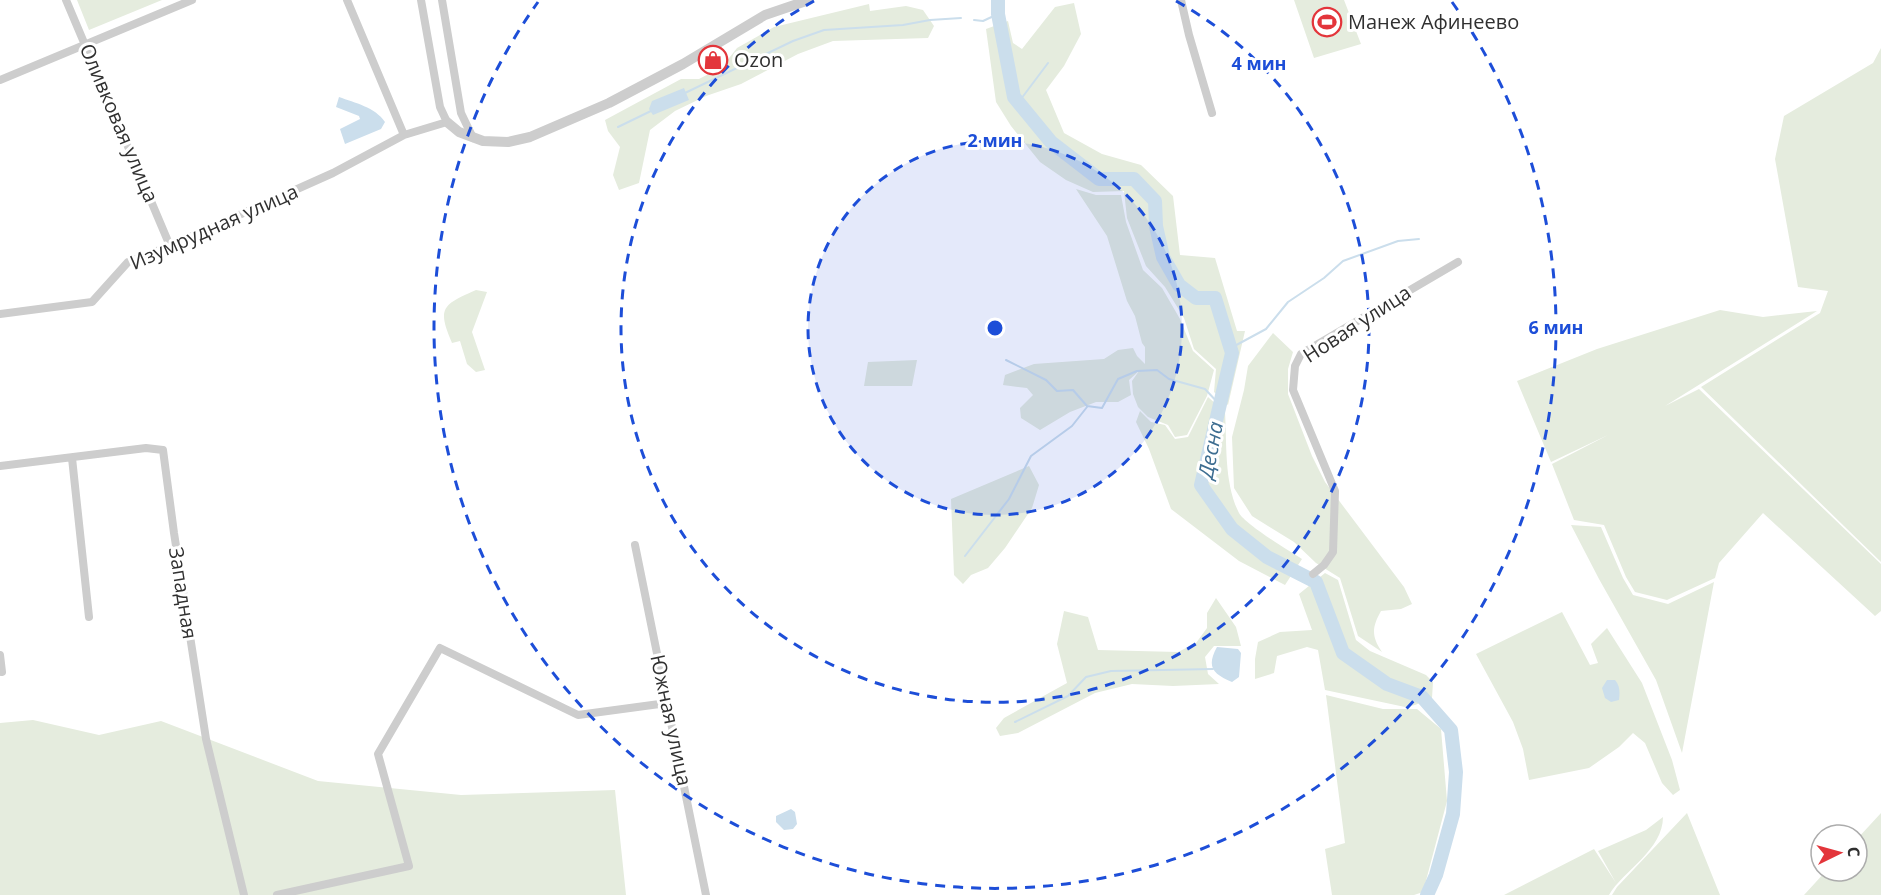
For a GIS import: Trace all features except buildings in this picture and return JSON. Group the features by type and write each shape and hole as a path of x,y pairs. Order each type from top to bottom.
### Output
{"street":[{"name":"Оливковая улица","path":"66,0 170,246"},
{"path":"0,80 192,0"},
{"path":"347,0 404,135"},
{"path":"421,0 440,107 447,122 459,132 473,138 483,141 507,142 530,137 619,98 683,64 765,15 809,0"},
{"path":"442,0 461,113 473,138"},
{"path":"1181,0 1212,113"},
{"name":"Изумрудная улица","path":"0,314 92,302 128,262 170,246 333,173 404,135 447,122"},
{"name":"Новая улица","path":"1313,574 1324,565 1333,552 1335,491 1293,390 1295,366 1301,354 1458,262"},
{"name":"Западная","path":"0,466 146,448 163,450 207,739 244,895"},
{"path":"72,458 89,617"},
{"name":"Южная улица","path":"635,545 706,895"},
{"path":"277,895 409,866 378,754 440,648 578,715 667,703"},
{"path":"0,655 2,672"}],"shaded area":[{"path":"77,0 162,0 89,30"},
{"name":"Манеж Афинеево","path":"1294,0 1344,0 1361,44 1314,58"},
{"path":"1074,3 1081,34 1064,66 1046,90 1064,133 1102,154 1141,165 1173,196 1180,255 1215,258 1237,331 1245,331 1228,405 1214,392 1216,369 1194,349 1184,318 1165,287 1146,266 1127,218 1124,191 1093,192 1066,180 1040,162 1011,126 996,102 986,29 1008,21 1013,43 1022,49 1055,7"},
{"path":"869,4 870,11 906,6 923,10 934,26 928,38 833,41 798,54 741,84 706,96 675,111 650,130 639,183 619,190 613,175 620,147 608,131 605,120 681,79 699,79 722,67 737,48 774,27"},
{"path":"1881,48 1881,562 1701,387 1820,313 1828,291 1798,287 1775,159 1784,116 1873,63"},
{"path":"1076,189 1096,195 1121,195 1126,222 1143,270 1162,288 1180,319 1193,351 1214,370 1207,396 1187,435 1175,437 1168,425 1148,417 1138,407 1133,394 1132,381 1139,371 1129,380 1131,395 1118,402 1096,402 1070,412 1040,430 1021,418 1020,408 1033,395 1027,388 1003,385 1005,375 1034,364 1104,359 1118,350 1133,348 1145,364 1145,347 1135,316 1127,301 1107,236"},
{"path":"476,290 487,292 472,332 485,370 476,372 467,364 460,341 452,343 444,315 450,304"},
{"path":"1720,310 1763,317 1817,311 1665,406 1699,389 1881,564 1881,611 1875,616 1763,513 1719,563 1715,578 1667,600 1635,592 1626,577 1604,525 1574,520 1552,464 1608,435 1551,462 1517,381 1597,349"},
{"path":"1273,333 1293,352 1288,369 1288,394 1312,456 1325,482 1404,587 1412,604 1401,609 1381,611 1376,622 1374,636 1382,652 1358,636 1340,578 1316,563 1294,542 1252,516 1234,488 1232,437 1248,366"},
{"path":"917,360 912,386 864,386 868,362"},
{"path":"1208,397 1225,412 1229,477 1239,513 1258,530 1302,559 1285,585 1239,561 1171,509 1149,449 1136,422 1140,411 1151,422 1165,425 1175,439 1188,437"},
{"path":"1029,466 1039,485 1032,508 1005,548 988,568 971,575 963,584 954,575 951,499"},
{"path":"1571,525 1601,527 1623,578 1633,595 1668,604 1714,582 1682,753 1656,680"},
{"path":"1325,573 1338,580 1356,640 1370,651 1426,675 1433,682 1432,698 1405,707 1325,690 1318,650 1307,647 1277,656 1274,673 1255,679 1258,642 1280,632 1312,630 1299,594"},
{"path":"1216,598 1236,627 1241,646 1214,646 1205,657 1208,674 1219,684 1173,686 1132,684 1095,693 1018,733 1000,736 996,728 1004,718 1067,683 1057,644 1064,611 1088,617 1098,650 1178,652 1196,643 1207,628 1207,613"},
{"path":"1562,612 1590,665 1598,663 1591,644 1607,628 1642,683 1672,760 1680,790 1673,795 1662,783 1645,743 1633,733 1619,747 1589,768 1529,780 1523,749 1513,722 1476,654"},
{"path":"1326,695 1383,709 1417,709 1441,729 1447,801 1423,892 1414,895 1332,895 1325,849 1345,843"},
{"path":"33,720 99,735 161,721 318,781 461,795 615,790 626,895 0,895 0,723"},
{"path":"1687,813 1720,895 1612,895 1617,887"},
{"path":"1881,813 1881,895 1804,895 1815,883 1869,883 1869,826"},
{"path":"1663,817 1657,840 1609,895 1504,895 1594,849 1616,883 1598,851 1646,830"}],"water":[{"path":"684,88 689,100 653,115 649,109 652,101"},
{"path":"339,97 376,113 385,122 381,129 345,144 340,129 360,119 359,116 336,107"},
{"path":"1217,647 1238,649 1241,653 1239,677 1232,682 1220,676 1213,669 1212,660"},
{"path":"1607,680 1617,682 1619,700 1611,702 1605,698 1602,688"},
{"path":"791,809 795,812 797,824 793,829 784,830 776,822 776,816"}],"waterway":[{"name":"Десна","path":"998,0 998,14 1014,97 1051,142 1099,179 1134,179 1155,201 1156,226 1163,257 1179,285 1196,298 1215,298 1232,353 1201,485 1232,529 1267,557 1316,582 1343,653 1387,684 1422,697 1451,730 1456,772 1453,814 1436,875 1427,895"},
{"path":"974,20 983,21 998,14"},
{"path":"685,93 793,41 824,30 903,25 961,18"},
{"path":"1018,103 1048,63"},
{"path":"618,127 653,110"},
{"path":"1229,349 1266,329 1288,302 1324,278 1343,261 1398,241 1419,239"},
{"path":"1006,360 1046,380 1057,391 1073,390 1087,406 1102,408 1118,379 1137,371 1157,370 1169,379 1205,389 1220,405"},
{"path":"965,556 1009,499 1031,456 1072,426 1087,407"},
{"path":"1015,722 1068,696 1086,677 1111,671 1213,669"}],"place":[{"name":"Манеж Афинеево","path":"1327,22"},
{"name":"Ozon","path":"713,60"}]}
